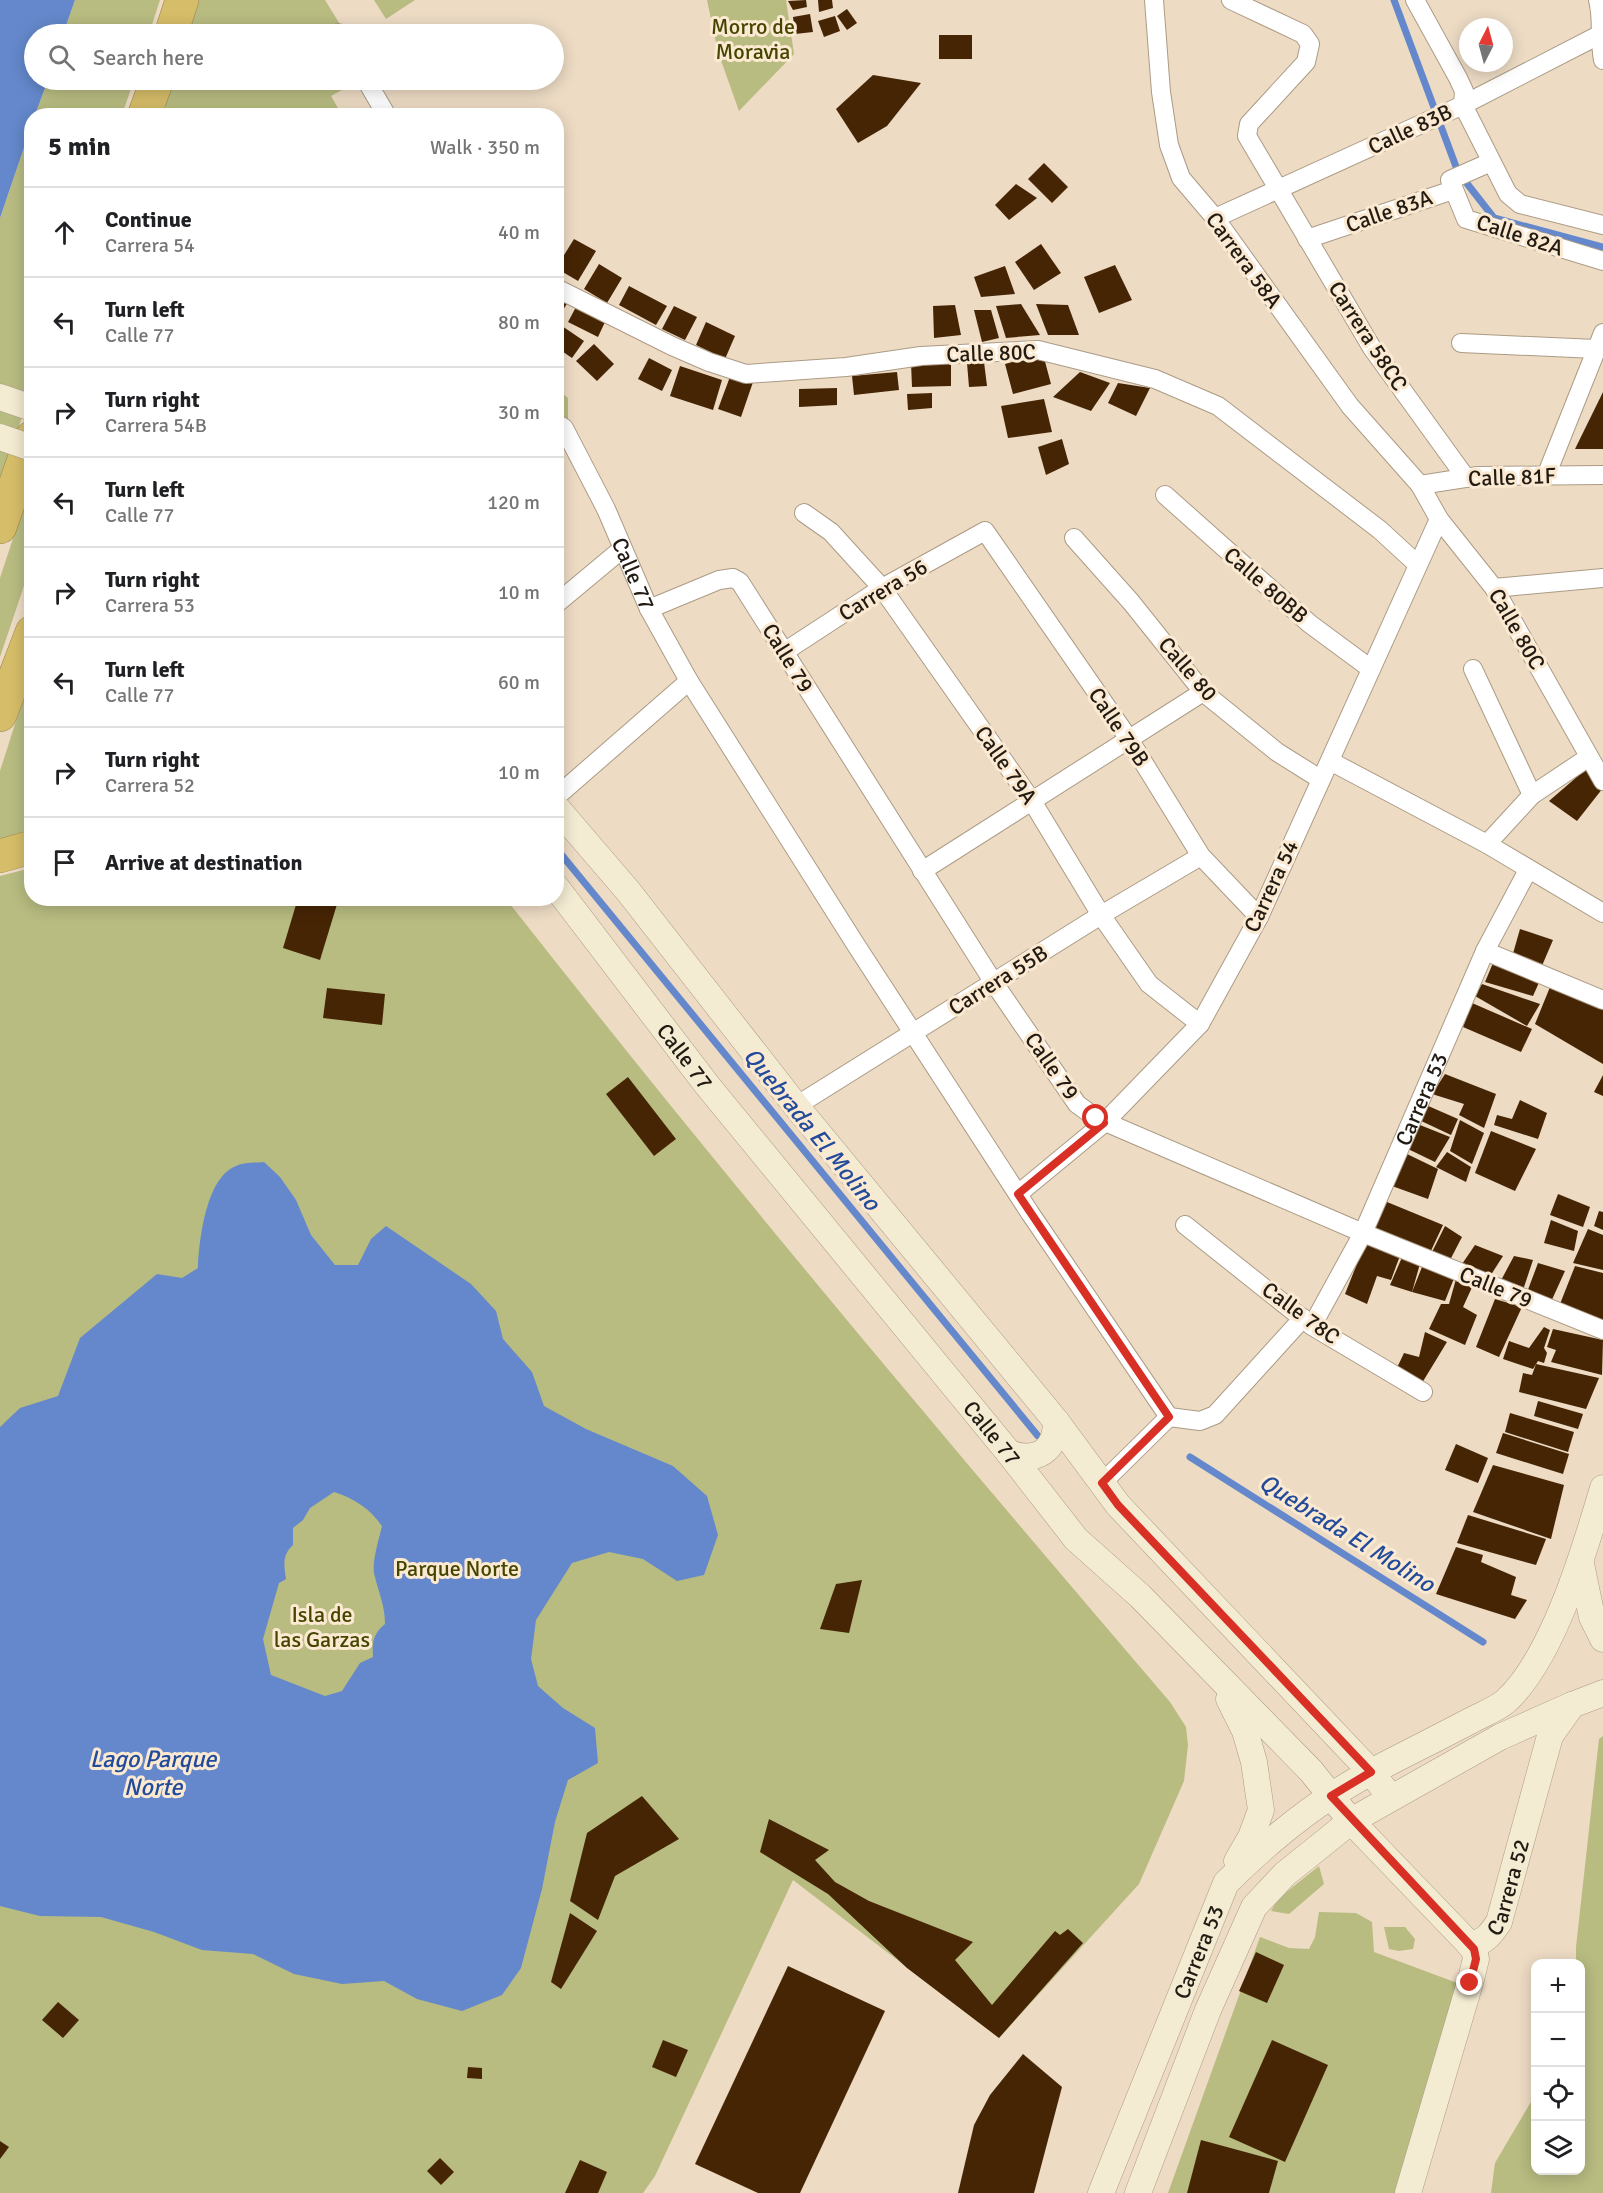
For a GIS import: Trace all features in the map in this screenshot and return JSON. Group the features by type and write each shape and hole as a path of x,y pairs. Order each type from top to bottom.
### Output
{"highway":[{"path":"174,24 182,0"},
{"path":"147,108 153,90"},
{"path":"156,90 157,108"},
{"path":"0,527 24,460"},
{"path":"0,714 24,653"},
{"path":"0,856 24,849"}],"main road":[{"path":"0,397 24,405"},
{"path":"0,437 24,445"},
{"path":"564,816 628,891 796,1106 1056,1421 1118,1505 1371,1772 1391,1797"},
{"name":"Calle 77","path":"564,897 707,1085 1009,1453 1076,1539 1140,1596 1311,1771 1351,1821 1469,1944"},
{"path":"1009,1453 1023,1458 1037,1456 1049,1448 1056,1435 1056,1421"},
{"path":"1371,1772 1504,1702 1528,1676 1581,1564 1603,1488"},
{"path":"1581,1564 1592,1617 1603,1639"},
{"path":"1222,1682 1245,1731 1254,1762 1261,1810 1251,1836 1226,1883"},
{"path":"1351,1821 1500,1737 1603,1693"},
{"name":"Carrera 52","path":"1408,2193 1472,1974 1476,1954 1469,1944 1480,1943 1489,1938 1499,1922 1550,1736 1572,1705"},
{"name":"Carrera 53","path":"1101,2193 1226,1883 1262,1847 1331,1796 1371,1772"},
{"name":"Carrera 53","path":"1138,2193 1208,2010 1254,1907 1285,1874 1351,1821"}],"street":[{"name":"Carrera 58A","path":"1154,0 1161,93 1168,145 1180,178 1215,218 1350,406 1420,485"},
{"name":"Carrera 58CC","path":"1231,0 1304,34 1310,44 1306,62 1249,124 1246,136 1372,348 1466,478"},
{"name":"Calle 82A","path":"1415,0 1464,91 1463,105 1508,194 1520,204 1603,225"},
{"path":"1598,0 1603,10 1603,60"},
{"name":"Calle 83B","path":"1215,218 1463,105 1602,33"},
{"path":"372,90 382,108"},
{"name":"Calle 83A","path":"1307,239 1452,185 1469,170 1491,162"},
{"name":"Calle 82A","path":"1452,185 1466,219 1603,261"},
{"name":"Calle 80C","path":"564,292 672,346 709,362 746,374 846,368 921,356 1038,350 1155,379 1218,406 1380,530 1417,564"},
{"path":"1461,343 1600,341 1546,476"},
{"name":"Calle 77","path":"564,428 606,509 649,609 689,681 856,945 1018,1194 1169,1417"},
{"name":"Calle 81F","path":"1420,485 1466,478 1603,475"},
{"name":"Calle 80C","path":"1420,485 1439,519 1494,588 1603,781"},
{"name":"Calle 80BB","path":"1165,495 1310,624 1371,669"},
{"name":"Calle 79A","path":"804,513 831,532 882,588 1032,801 1101,915 1149,984 1200,1024"},
{"name":"Carrera 54","path":"1018,1194 1104,1123 1200,1024 1259,917 1439,519"},
{"name":"Carrera 56","path":"784,652 882,588 985,531"},
{"name":"Calle 79B","path":"985,531 1129,739 1201,856 1259,917"},
{"name":"Calle 80","path":"1074,538 1131,602 1203,692 1276,752 1320,779"},
{"path":"564,597 622,549"},
{"name":"Calle 79","path":"649,609 719,580 733,578 740,582 994,983 1077,1104 1104,1123 1363,1233 1603,1330"},
{"path":"1494,588 1603,578"},
{"path":"1473,669 1532,795"},
{"path":"564,790 689,681"},
{"path":"922,871 1203,692"},
{"path":"1487,844 1532,795 1589,757"},
{"path":"1330,761 1487,844 1603,913"},
{"name":"Carrera 55B","path":"796,1106 1101,915 1201,856"},
{"name":"Carrera 53","path":"1169,1417 1200,1420 1215,1415 1308,1322 1363,1233 1485,951 1528,870"},
{"path":"1485,951 1603,1000"},
{"name":"Calle 78C","path":"1185,1225 1308,1322 1423,1392"},
{"path":"1102,1483 1169,1417"}],"green space":[{"path":"75,0 160,0 152,24 67,24"},
{"path":"198,0 325,0 340,24 190,24"},
{"path":"374,0 415,0 386,19"},
{"name":"Morro de Moravia","path":"707,0 786,0 794,54 739,111 718,52"},
{"path":"44,90 131,90 124,108 38,108"},
{"path":"169,90 342,90 331,96 338,108 166,108"},
{"path":"24,148 24,411 0,480 0,218"},
{"path":"564,395 568,398 568,422 564,419"},
{"path":"24,505 24,586 0,657 0,578"},
{"path":"24,696 24,840 0,848 0,771"},
{"name":"Parque Norte","path":"24,870 24,906 512,906 668,1103 917,1404 1170,1702 1186,1727 1188,1745 1184,1781 1139,1884 999,2038 793,1880 655,2176 643,2193 0,2193 0,876"},
{"path":"1603,1736 1603,2193 1491,2193 1495,2163 1531,2102 1531,2175 1585,2175 1585,1959 1576,1959 1576,1947 1599,1739"},
{"path":"1319,1866 1324,1884 1289,1914 1271,1911 1279,1898"},
{"path":"1319,1912 1356,1913 1372,1922 1374,1952 1468,1987 1408,2193 1168,2193 1260,1937 1289,1948 1309,1949 1315,1937"},
{"path":"1384,1927 1405,1927 1415,1939 1413,1949 1399,1951 1389,1949"}],"water":[{"path":"0,0 75,0 67,24 24,24 24,90 44,90 38,108 24,108 24,148 0,218"},
{"name":"Lago Parque Norte","path":"264,1162 280,1177 296,1200 311,1235 335,1265 358,1265 371,1239 386,1226 471,1284 496,1311 503,1339 532,1372 544,1406 586,1429 673,1466 707,1496 718,1535 704,1575 677,1581 643,1559 609,1552 572,1563 536,1620 531,1659 538,1686 563,1708 595,1728 598,1763 568,1780 555,1822 542,1889 521,1968 502,1995 462,2011 417,1999 384,1981 342,1984 294,1974 253,1954 202,1950 154,1932 101,1917 40,1916 0,1906 0,1427 20,1408 58,1396 80,1338 157,1274 182,1278 198,1268 206,1211 218,1183 226,1172 236,1166","holes":["334,1492 367,1509 382,1526 376,1550 374,1573 383,1604 385,1624 374,1639 373,1657 360,1663 342,1691 325,1696 271,1675 263,1639 279,1583 286,1579 285,1561 293,1545 293,1528 303,1520 310,1508"]}],"building":[{"path":"806,0 807,7 793,10 788,1"},
{"path":"818,0 832,0 833,8 819,12"},
{"path":"847,9 857,23 847,30 837,16"},
{"path":"810,14 813,32 795,34 793,17"},
{"path":"835,16 840,31 824,37 818,21"},
{"path":"939,35 972,35 972,59 939,59"},
{"path":"873,75 921,83 887,126 858,143 836,109"},
{"path":"1044,163 1068,187 1052,203 1028,179"},
{"path":"1016,184 1037,198 1009,220 995,205"},
{"path":"574,239 596,251 578,281 564,273 564,255"},
{"path":"1041,244 1061,273 1034,290 1015,262"},
{"path":"599,264 622,278 607,303 584,289"},
{"path":"1115,265 1132,300 1099,313 1084,277"},
{"path":"1005,266 1015,294 981,297 974,277"},
{"path":"629,286 667,306 656,325 619,305"},
{"path":"1021,304 1040,335 1006,338 996,306"},
{"path":"1036,304 1068,305 1079,335 1048,335"},
{"path":"955,305 961,335 934,338 933,306"},
{"path":"674,306 697,317 685,340 662,329"},
{"path":"576,307 605,322 598,337 568,322"},
{"path":"974,310 991,310 999,338 982,342"},
{"path":"706,322 735,336 725,359 696,345"},
{"path":"564,327 584,341 572,358 564,352"},
{"path":"594,344 614,364 597,381 576,361"},
{"path":"1043,354 1051,384 1013,394 1005,364"},
{"path":"649,358 672,370 662,391 638,379"},
{"path":"984,362 987,386 969,387 967,363"},
{"path":"911,363 951,363 951,386 912,387"},
{"path":"680,366 722,380 713,410 670,396"},
{"path":"897,372 899,390 854,395 852,376"},
{"path":"1080,372 1110,383 1091,411 1053,397"},
{"path":"731,374 753,382 741,417 718,409"},
{"path":"1118,383 1150,388 1136,416 1108,403"},
{"path":"837,388 837,405 799,407 799,389"},
{"path":"1603,392 1603,449 1575,449"},
{"path":"932,393 932,408 908,410 907,394"},
{"path":"1044,399 1052,432 1008,438 1001,406"},
{"path":"1062,439 1069,464 1046,475 1038,447"},
{"path":"1586,769 1603,788 1577,821 1549,801"},
{"path":"296,906 336,906 320,960 283,948"},
{"path":"1520,929 1553,940 1541,968 1512,957"},
{"path":"1493,963 1541,978 1533,996 1485,982"},
{"path":"1482,984 1540,1004 1527,1026 1475,996"},
{"path":"1550,987 1603,1006 1603,1064 1535,1024"},
{"path":"327,988 385,994 382,1025 323,1018"},
{"path":"1472,1003 1532,1029 1521,1052 1463,1027"},
{"path":"1445,1074 1496,1094 1484,1128 1459,1115 1464,1104 1432,1094"},
{"path":"1603,1075 1603,1096 1594,1092"},
{"path":"628,1077 676,1139 654,1156 606,1094"},
{"path":"1520,1100 1547,1113 1538,1139 1494,1125 1497,1115 1512,1119"},
{"path":"1426,1105 1458,1119 1451,1135 1417,1119"},
{"path":"1460,1120 1484,1133 1472,1164 1450,1151"},
{"path":"1420,1125 1450,1137 1435,1162 1408,1149"},
{"path":"1491,1131 1536,1149 1515,1191 1475,1173"},
{"path":"1447,1152 1471,1167 1466,1182 1436,1167"},
{"path":"1407,1154 1438,1169 1428,1199 1392,1186"},
{"path":"1558,1194 1590,1207 1583,1227 1550,1215"},
{"path":"1387,1202 1443,1225 1429,1255 1370,1234"},
{"path":"1599,1211 1603,1212 1603,1230 1594,1226"},
{"path":"1551,1220 1578,1231 1574,1251 1544,1243"},
{"path":"1445,1226 1462,1237 1449,1262 1431,1254"},
{"path":"1588,1229 1603,1235 1603,1270 1573,1263"},
{"path":"1366,1241 1401,1253 1391,1280 1377,1276 1367,1304 1345,1294"},
{"path":"1475,1245 1503,1256 1487,1281 1460,1267"},
{"path":"1403,1255 1421,1260 1412,1292 1390,1285"},
{"path":"1514,1256 1533,1260 1522,1293 1499,1284"},
{"path":"1424,1262 1455,1276 1445,1301 1412,1292"},
{"path":"1538,1263 1565,1271 1550,1304 1526,1295"},
{"path":"1575,1266 1603,1273 1603,1326 1558,1309"},
{"path":"1456,1279 1474,1283 1463,1307 1477,1315 1465,1345 1429,1329 1441,1304 1449,1304"},
{"path":"1495,1299 1522,1307 1499,1357 1476,1347"},
{"path":"1544,1327 1550,1330 1544,1348 1547,1353 1544,1363 1538,1361 1533,1369 1503,1359 1509,1341 1529,1348"},
{"path":"1553,1329 1603,1340 1602,1375 1551,1362 1556,1350 1547,1347"},
{"path":"1425,1332 1447,1342 1422,1383 1395,1372 1404,1353 1419,1357"},
{"path":"1536,1364 1599,1378 1586,1409 1519,1392 1523,1373 1532,1375"},
{"path":"1538,1401 1583,1414 1578,1429 1534,1416"},
{"path":"1510,1413 1574,1432 1568,1452 1505,1432"},
{"path":"1503,1433 1569,1454 1563,1474 1496,1453"},
{"path":"1456,1444 1488,1458 1478,1483 1445,1470"},
{"path":"1493,1465 1564,1485 1551,1539 1473,1512"},
{"path":"1468,1515 1546,1539 1536,1565 1457,1543"},
{"path":"1456,1547 1483,1555 1481,1562 1516,1577 1511,1595 1527,1600 1515,1619 1436,1594"},
{"path":"862,1580 849,1633 820,1629 836,1584"},
{"path":"642,1796 679,1839 615,1876 598,1920 570,1901 587,1833"},
{"path":"769,1819 829,1850 815,1860 835,1882 869,1901 973,1942 955,1960 992,2005 1055,1931 1060,1935 1068,1929 1083,1943 999,2038 907,1968 828,1894 760,1852"},
{"path":"570,1913 597,1931 561,1989 551,1982"},
{"path":"1256,1952 1284,1965 1267,2003 1239,1991"},
{"path":"788,1966 885,2011 800,2193 758,2193 695,2164"},
{"path":"58,2002 79,2020 63,2038 42,2020"},
{"path":"663,2040 688,2050 676,2077 652,2067"},
{"path":"1272,2040 1328,2065 1285,2162 1229,2137"},
{"path":"1023,2054 1062,2087 1034,2193 958,2193 974,2125 990,2095"},
{"path":"468,2067 482,2068 482,2079 467,2078"},
{"path":"1201,2140 1278,2161 1269,2193 1187,2193"},
{"path":"0,2141 9,2147 0,2159"},
{"path":"440,2158 454,2172 441,2185 427,2171"},
{"path":"580,2160 607,2172 598,2193 565,2193"}],"waterway":[{"path":"1394,0 1458,172 1494,218 1603,247"},
{"name":"Quebrada El Molino","path":"564,858 1038,1436"},
{"name":"Quebrada El Molino","path":"1190,1457 1483,1642"}],"route":[{"path":"1096,1118 1104,1123 1018,1194 1169,1417 1102,1483 1118,1505 1371,1772 1331,1796 1351,1821 1474,1949 1476,1959 1470,1983"}],"park label":[{"name":"Isla de las Garzas","path":"322,1626"}]}
